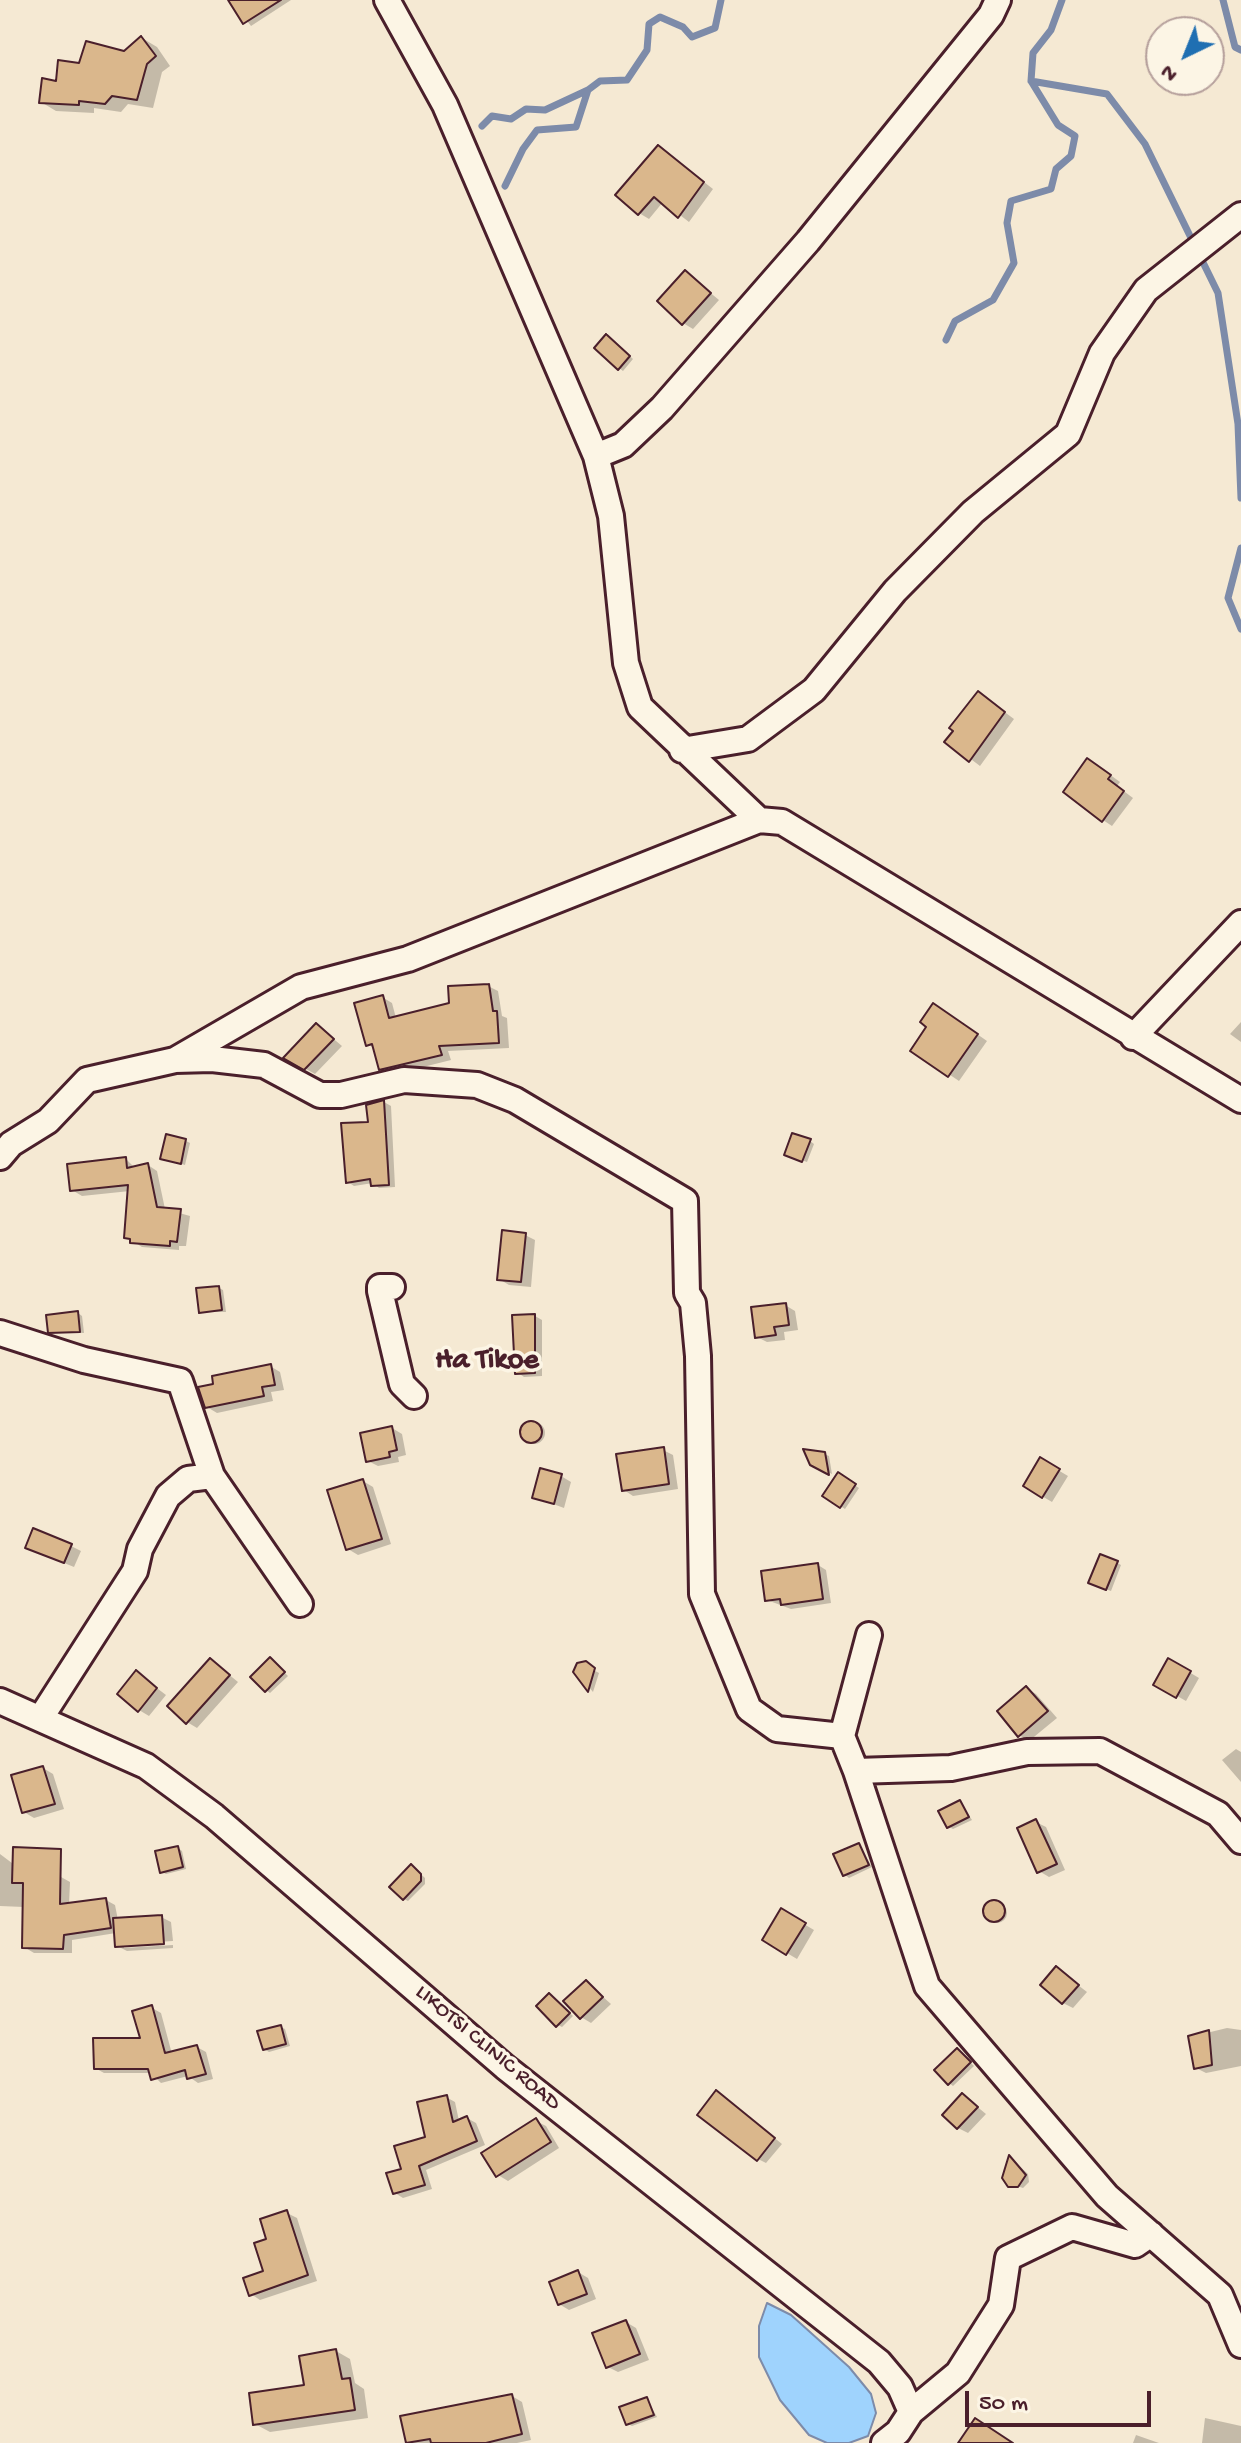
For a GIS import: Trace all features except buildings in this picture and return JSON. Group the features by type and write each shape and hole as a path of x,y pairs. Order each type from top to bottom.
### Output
{"street":[{"path":"387,0 445,105 596,456 611,516 626,663 640,707 759,820"},
{"path":"596,456 623,445 672,396 808,241 991,15 998,0"},
{"path":"682,750 748,739 814,690 918,568 973,512 1068,434 1102,353 1146,290 1241,215"},
{"path":"175,1060 301,987 408,959 759,820 782,822 1241,1100"},
{"path":"1133,1037 1241,923"},
{"path":"0,1157 11,1144 48,1121 87,1080 175,1060 212,1059 264,1065 320,1095 341,1095 404,1080 477,1085 515,1100 685,1201 687,1293 693,1303 698,1356 702,1594 749,1709 777,1729 842,1736"},
{"path":"392,1287 380,1287 380,1291 402,1384 414,1396"},
{"path":"0,1333 84,1360 180,1381 212,1476 300,1604"},
{"path":"40,1719 135,1571 140,1549 168,1496 188,1479 212,1476"},
{"path":"869,1635 842,1736 927,1986 1107,2196 1230,2296 1241,2345"},
{"name":"LIKOTSI CLINIC ROAD","path":"0,1701 146,1766 214,1816 505,2067 879,2362 900,2387 911,2412"},
{"path":"856,1771 951,1768 1027,1752 1100,1751 1218,1814 1241,1841"},
{"path":"1218,1814 1241,1804"},
{"path":"884,2443 898,2432 911,2412 958,2373 1001,2305 1008,2258 1072,2227 1135,2245 1151,2234"}],"water":[{"path":"767,2303 791,2315 849,2367 871,2394 876,2413 868,2436 849,2443 827,2443 809,2435 780,2400 759,2357 759,2326"}],"waterway":[{"path":"505,186 523,149 537,130 576,127 588,90 600,81 627,80 647,50 649,24 660,17 683,27 692,37 715,28 721,0"},
{"path":"946,340 955,321 993,300 1014,263 1007,223 1011,201 1051,189 1056,169 1071,156 1075,136 1058,125 1031,81 1033,53 1051,30 1062,0"},
{"path":"1223,0 1235,47 1241,50"},
{"path":"1031,81 1107,94 1145,144 1218,293 1238,424 1241,498"},
{"path":"482,126 492,116 511,119 526,109 545,110 588,90"},
{"path":"1241,548 1228,598 1241,629"}],"district":[{"name":"Ha Tikoe","path":"487,1362"}]}
